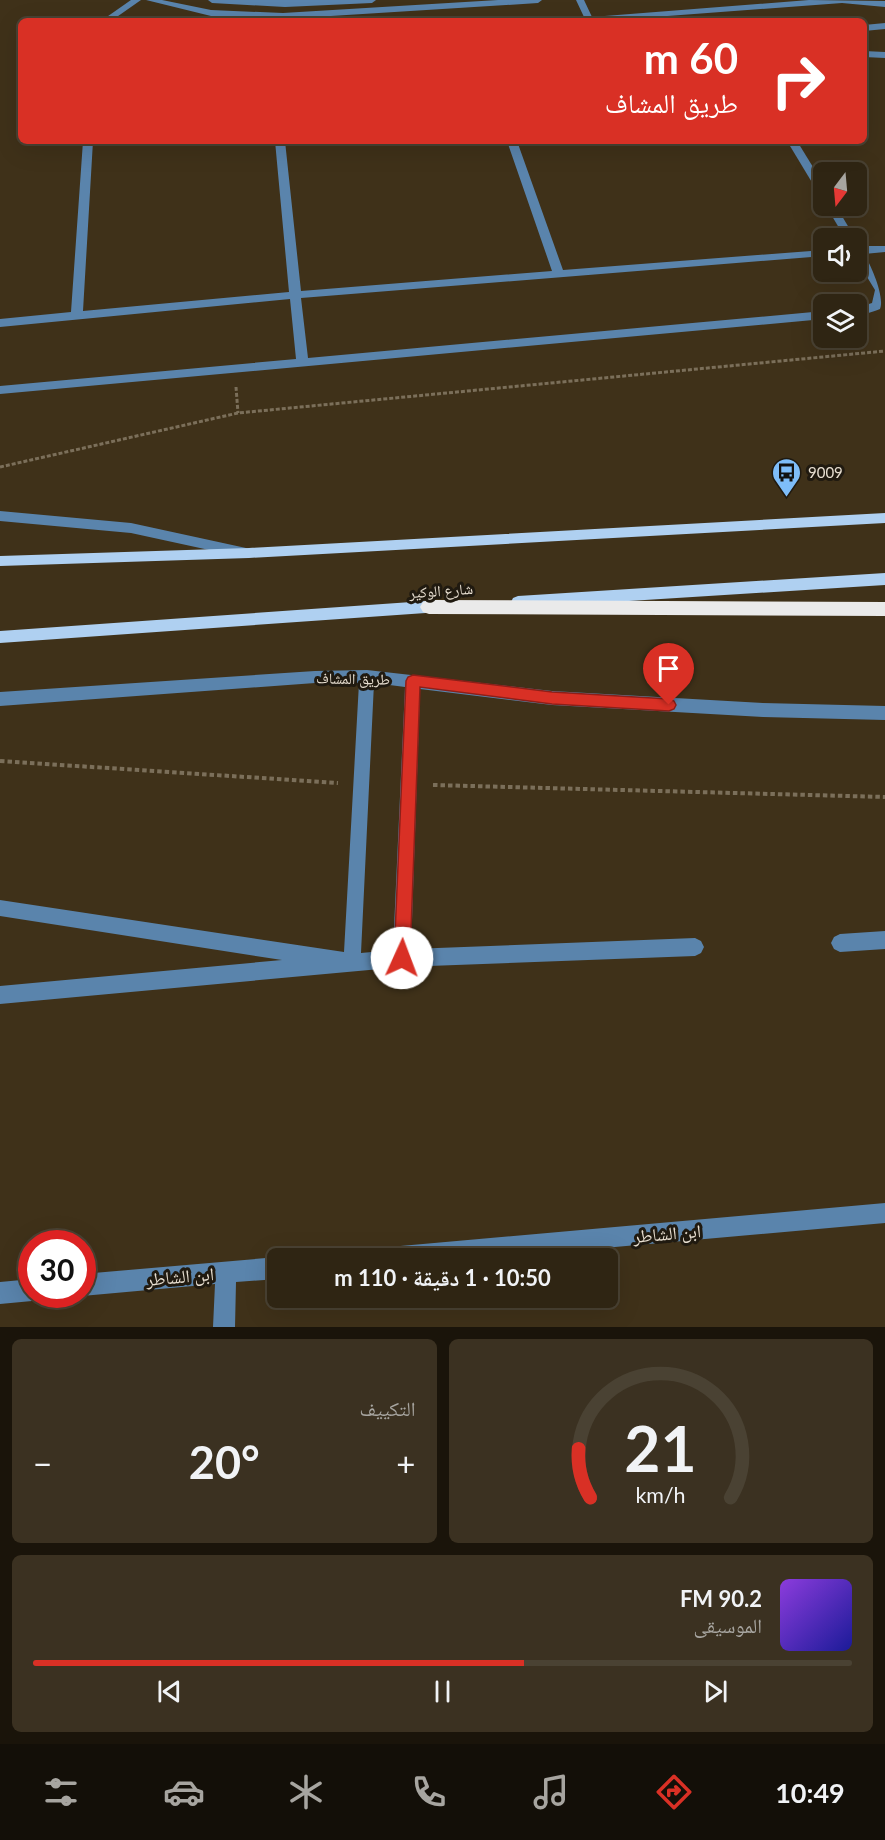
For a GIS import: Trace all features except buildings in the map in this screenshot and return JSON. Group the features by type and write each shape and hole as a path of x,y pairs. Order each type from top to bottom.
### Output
{"highway":[{"path":"429,607 885,609"}],"main road":[{"path":"0,561 249,553 885,518"},
{"name":"شارع الوكير","path":"0,637 429,607 885,579"}],"street":[{"path":"110,18 137,0"},
{"path":"150,0 211,13 248,16 343,14 476,2 538,0"},
{"path":"212,0 285,4 372,0"},
{"path":"580,0 588,18"},
{"path":"614,18 842,0 874,2 885,6"},
{"path":"880,26 885,21"},
{"path":"867,54 885,55"},
{"path":"76,315 88,144"},
{"path":"280,144 302,361"},
{"path":"514,144 558,273"},
{"path":"794,144 813,176"},
{"path":"867,250 885,249"},
{"path":"0,322 295,295 813,254"},
{"path":"867,267 882,295 876,306 867,309"},
{"path":"0,390 813,316"},
{"path":"0,516 131,528 249,553"},
{"path":"352,962 367,676"},
{"name":"طريق المشاف","path":"0,699 315,677 367,676 552,698 763,710 885,713"},
{"path":"402,958 413,681"},
{"path":"0,908 352,962"},
{"path":"840,943 885,940"},
{"path":"0,994 402,958 695,947"},
{"name":"ابن الشاطر","path":"491,1248 885,1213"},
{"name":"ابن الشاطر","path":"96,1284 267,1269"},
{"path":"224,1327 226,1272"},
{"path":"0,1293 18,1291"}],"path":[{"path":"0,467 238,413 885,351"},
{"path":"0,760 265,780 362,784"},
{"path":"409,784 885,797"}],"place":[{"name":"9009","path":"787,498"}],"route":[{"path":"402,958 413,681 552,698 669,705"}]}
